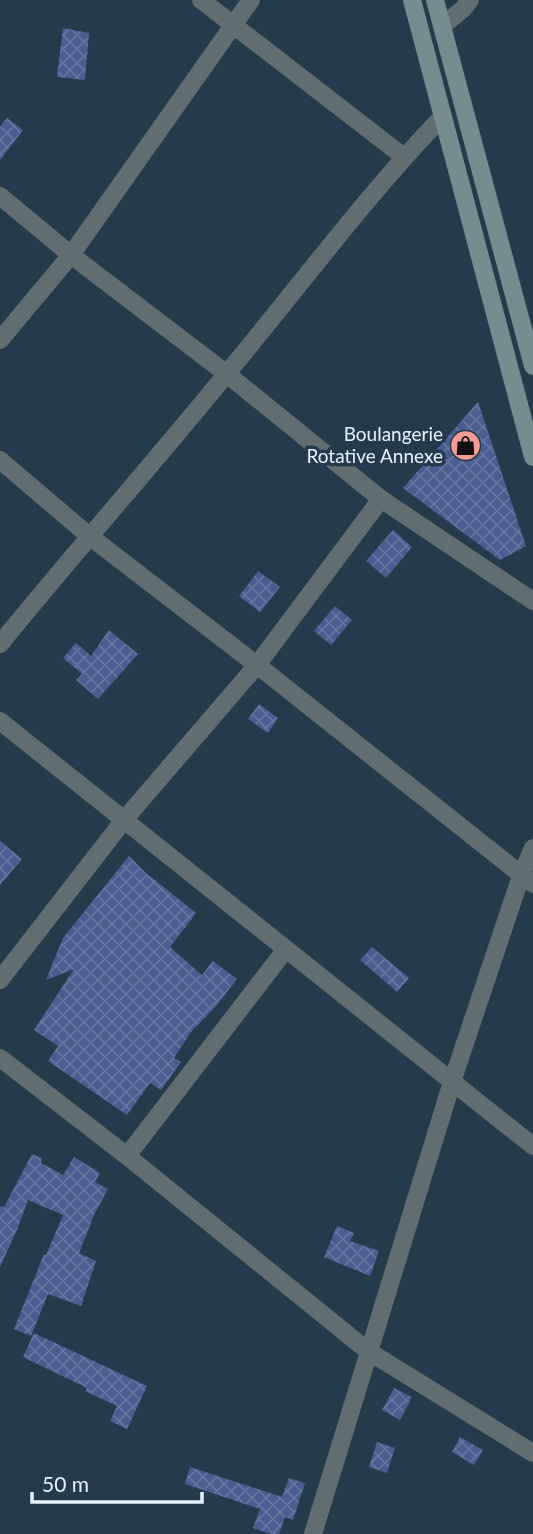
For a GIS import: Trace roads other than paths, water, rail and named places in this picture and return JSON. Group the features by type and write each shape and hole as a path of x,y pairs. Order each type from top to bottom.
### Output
{"main road":[{"path":"412,0 533,457"},
{"path":"435,0 533,366"}],"street":[{"path":"201,0 404,157"},
{"path":"0,340 71,255 251,0"},
{"path":"442,26 470,0"},
{"path":"0,644 88,535 227,374 404,157 442,117"},
{"path":"0,196 381,499 533,601"},
{"path":"0,460 88,535 257,665 527,880"},
{"path":"0,980 124,820 257,665 381,499"},
{"path":"0,720 533,1146"},
{"path":"313,1534 452,1082 527,880 533,848"},
{"path":"127,1156 286,949"},
{"path":"0,1058 127,1156 368,1351 533,1453"}],"place":[{"name":"Boulangerie Rotative Annexe","path":"466,445"}]}
